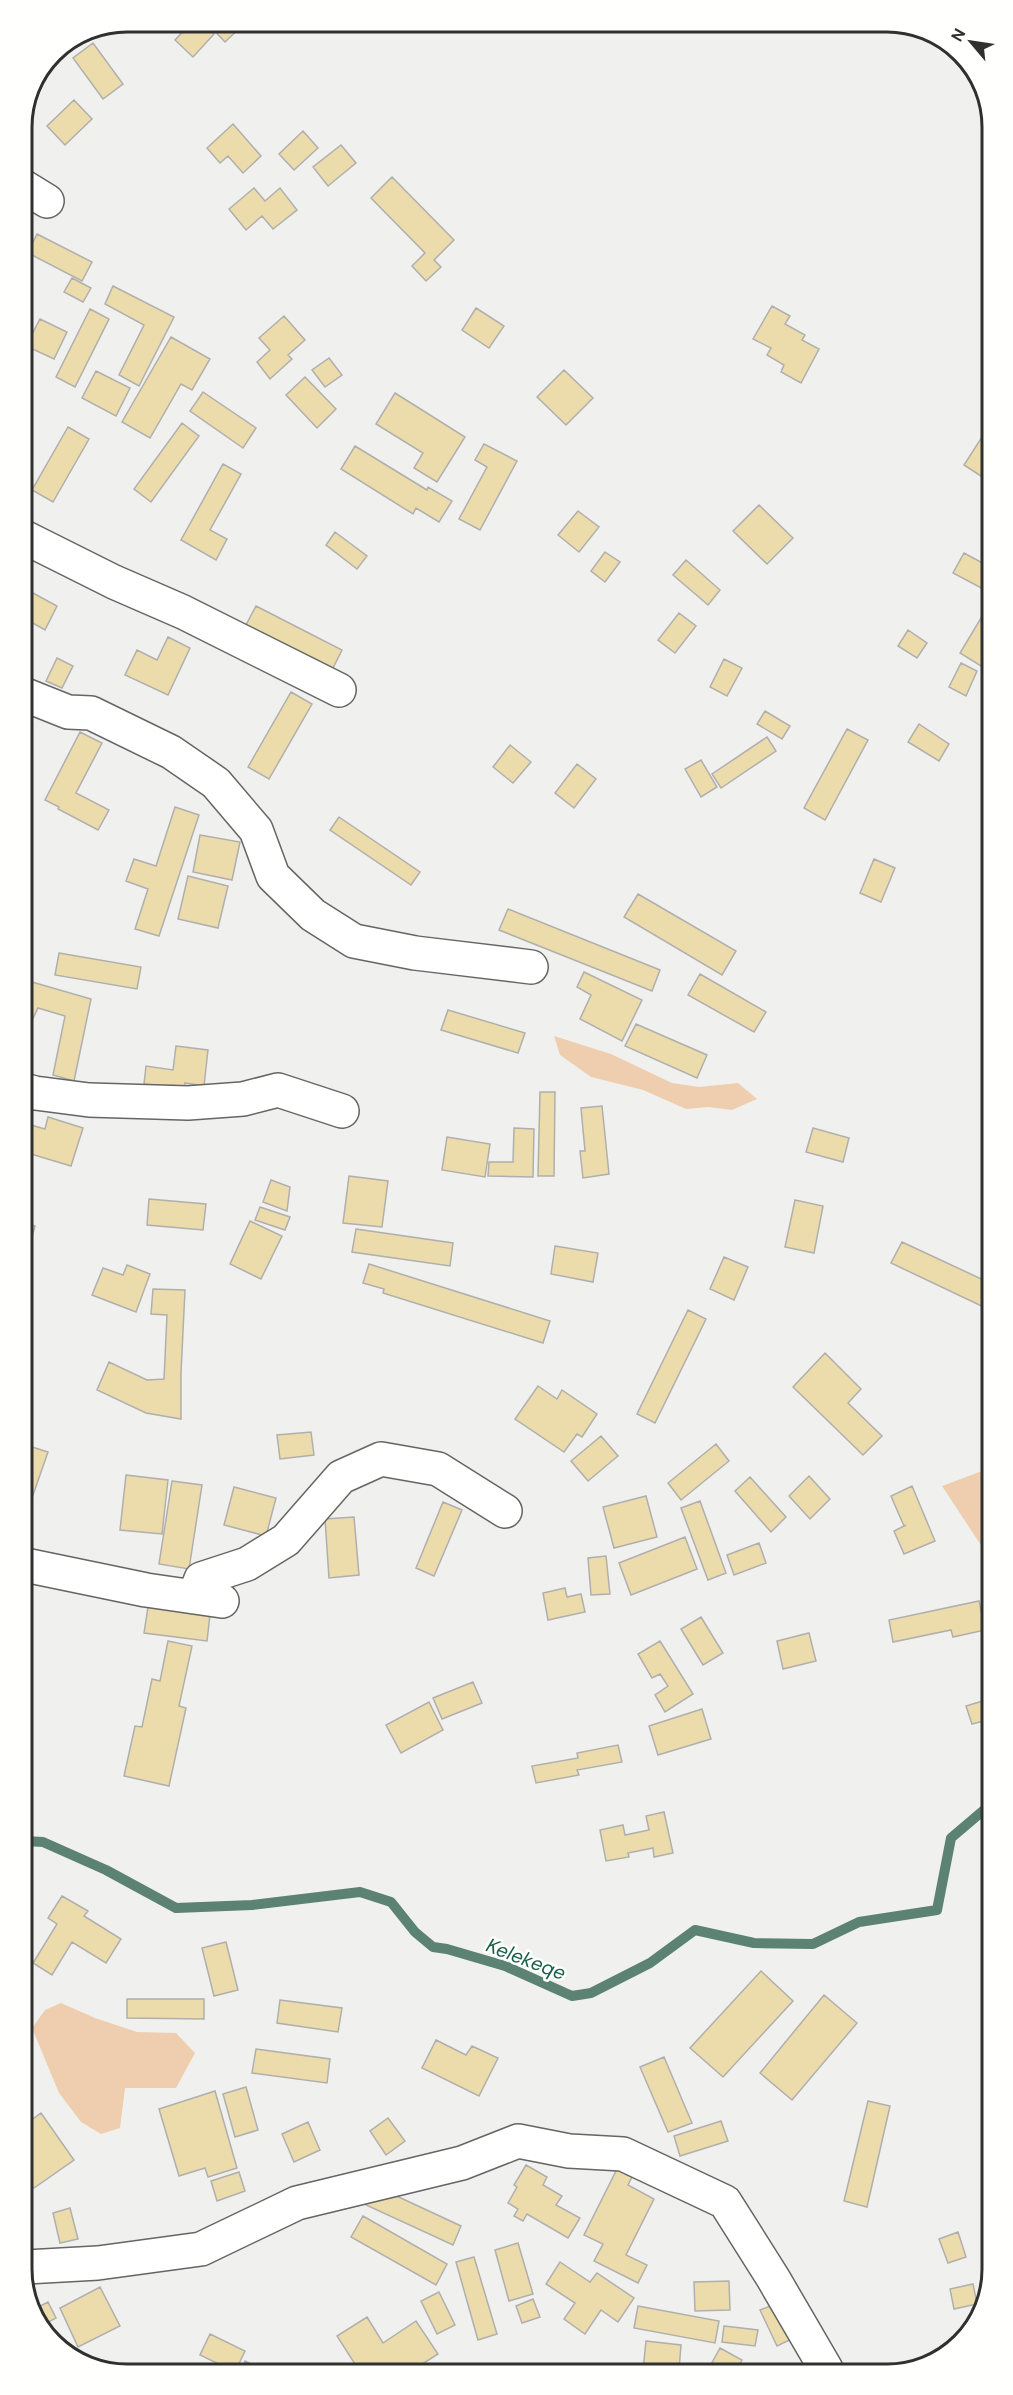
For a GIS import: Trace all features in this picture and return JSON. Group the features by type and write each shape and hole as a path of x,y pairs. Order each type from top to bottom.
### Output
{"street":[{"path":"32,541 114,582 193,617 339,690"},
{"path":"32,698 68,712 91,713 171,752 216,783 256,830 273,876 313,915 354,941 415,953 531,967"},
{"path":"32,1092 89,1100 188,1103 243,1099 278,1090 342,1111"},
{"path":"32,1566 146,1590 208,1599 201,1579 247,1564 286,1540 341,1477 381,1459 438,1469 505,1511"},
{"path":"32,2267 98,2264 201,2249 297,2203 462,2163 518,2141 569,2151 622,2154 725,2202 823,2364"}],"shaded area":[{"path":"554,1036 611,1054 672,1083 699,1087 738,1083 757,1099 732,1110 708,1107 686,1109 643,1090 591,1077 560,1055"},
{"path":"982,1471 982,1547 942,1486"},
{"path":"61,2003 95,2018 137,2032 176,2033 195,2053 176,2088 125,2088 120,2128 101,2134 81,2122 59,2093 32,2028 45,2010"}],"building":[{"path":"183,32 212,32 214,34 193,57 175,40"},
{"path":"215,32 236,32 225,42"},
{"path":"93,43 123,84 103,99 73,58"},
{"path":"74,100 92,119 65,145 47,126"},
{"path":"233,124 261,156 243,173 228,156 220,163 207,148"},
{"path":"303,131 318,148 294,170 279,154"},
{"path":"341,145 356,163 328,186 313,167"},
{"path":"392,177 454,240 434,260 441,267 426,281 412,266 425,253 371,198"},
{"path":"254,188 265,201 280,188 297,210 273,229 262,216 246,230 229,209"},
{"path":"37,234 92,262 82,281 32,255 32,245"},
{"path":"72,278 91,288 83,302 64,292"},
{"path":"113,286 174,317 139,386 119,375 144,325 105,304"},
{"path":"772,306 790,316 785,324 805,335 802,340 819,349 801,383 781,372 784,365 767,355 771,348 753,339"},
{"path":"476,308 504,326 489,348 462,330"},
{"path":"90,309 109,319 75,387 56,377"},
{"path":"284,316 305,340 288,355 292,359 270,379 257,362 270,350 259,338"},
{"path":"40,319 67,332 54,359 32,349 32,334"},
{"path":"171,337 210,359 192,390 181,384 150,438 122,422"},
{"path":"329,358 342,375 325,387 312,370"},
{"path":"564,370 593,398 566,425 537,397"},
{"path":"96,371 130,388 116,416 82,398"},
{"path":"305,377 336,409 317,428 286,395"},
{"path":"203,392 256,428 243,448 190,411"},
{"path":"395,393 465,437 437,482 414,468 423,453 376,424"},
{"path":"182,423 199,436 151,502 134,489"},
{"path":"68,427 89,439 53,502 32,490"},
{"path":"982,437 982,477 964,465"},
{"path":"484,444 517,461 480,530 459,519 487,467 475,460"},
{"path":"355,446 427,490 428,487 452,501 439,522 416,508 413,514 341,469"},
{"path":"223,464 241,474 210,530 227,539 216,560 181,540"},
{"path":"759,505 793,538 767,564 733,531"},
{"path":"578,511 599,527 579,552 558,535"},
{"path":"335,532 367,556 357,569 326,545"},
{"path":"605,552 620,562 605,582 591,571"},
{"path":"964,553 982,563 982,588 953,573"},
{"path":"686,560 720,590 708,605 673,575"},
{"path":"32,592 57,606 45,630 32,623"},
{"path":"256,606 342,650 333,668 246,625"},
{"path":"679,613 696,626 675,653 658,640"},
{"path":"981,618 982,619 981,666 960,653"},
{"path":"908,630 927,643 917,658 898,646"},
{"path":"168,637 190,648 168,695 125,675 137,650 157,660"},
{"path":"57,658 73,666 62,688 46,681"},
{"path":"724,659 742,668 727,696 710,687"},
{"path":"961,663 977,671 966,696 949,687"},
{"path":"291,692 312,704 269,779 248,767"},
{"path":"765,711 790,726 782,739 757,724"},
{"path":"919,724 949,744 939,761 908,742"},
{"path":"847,729 868,740 825,820 804,808"},
{"path":"80,732 102,743 76,793 109,810 98,830 45,800"},
{"path":"767,737 776,751 721,788 712,774"},
{"path":"510,745 531,762 513,783 493,767"},
{"path":"701,760 717,787 701,797 685,769"},
{"path":"577,764 596,779 574,808 555,793"},
{"path":"175,807 199,815 159,936 135,929 148,889 126,881 134,859 156,866"},
{"path":"339,817 420,872 411,885 330,830"},
{"path":"200,835 240,842 232,880 193,872"},
{"path":"874,859 895,868 881,902 860,893"},
{"path":"188,876 228,886 218,928 178,919"},
{"path":"638,894 736,951 722,975 624,917"},
{"path":"508,909 660,970 652,991 499,930"},
{"path":"59,953 141,967 137,989 55,975"},
{"path":"584,972 642,1000 622,1041 580,1019 591,995 577,987"},
{"path":"700,974 766,1012 754,1032 688,995"},
{"path":"32,982 91,999 74,1081 53,1075 65,1016 38,1008 32,1020"},
{"path":"448,1010 525,1033 518,1053 441,1030"},
{"path":"636,1024 707,1055 697,1078 625,1046"},
{"path":"176,1046 208,1050 204,1086 185,1083 185,1089 144,1084 146,1066 173,1070"},
{"path":"540,1092 555,1092 554,1176 538,1176"},
{"path":"602,1106 609,1174 583,1178 580,1151 585,1151 581,1108"},
{"path":"48,1117 83,1128 71,1166 32,1154 32,1125 45,1129"},
{"path":"514,1128 534,1129 533,1177 488,1176 489,1162 513,1162"},
{"path":"813,1128 849,1138 843,1162 806,1152"},
{"path":"447,1137 490,1144 485,1177 442,1170"},
{"path":"349,1176 388,1181 382,1227 343,1223"},
{"path":"271,1180 290,1187 287,1211 263,1202"},
{"path":"149,1199 206,1204 203,1230 147,1225"},
{"path":"795,1200 823,1206 814,1253 785,1247"},
{"path":"260,1207 290,1217 285,1230 255,1220"},
{"path":"250,1221 282,1236 261,1279 230,1264"},
{"path":"356,1229 453,1243 450,1266 352,1252"},
{"path":"902,1242 982,1279 982,1306 891,1263"},
{"path":"555,1246 598,1253 593,1282 551,1274"},
{"path":"724,1257 748,1267 734,1300 710,1289"},
{"path":"369,1264 550,1321 543,1343 383,1293 384,1289 363,1283"},
{"path":"127,1265 150,1274 136,1312 92,1295 103,1268 123,1275"},
{"path":"153,1289 185,1290 181,1419 146,1413 97,1390 109,1362 147,1380 164,1379 167,1315 151,1314"},
{"path":"688,1310 706,1319 655,1423 637,1414"},
{"path":"825,1353 861,1389 848,1403 882,1436 863,1455 793,1387"},
{"path":"538,1386 557,1399 562,1390 597,1414 582,1437 577,1434 564,1452 515,1419"},
{"path":"311,1432 314,1455 280,1459 277,1435"},
{"path":"601,1436 618,1456 588,1481 571,1461"},
{"path":"716,1444 729,1461 681,1500 668,1483"},
{"path":"32,1447 48,1452 32,1498"},
{"path":"126,1475 168,1480 162,1534 120,1530"},
{"path":"809,1476 830,1499 810,1519 789,1496"},
{"path":"750,1477 786,1517 771,1532 735,1491"},
{"path":"172,1481 202,1485 189,1569 159,1564"},
{"path":"912,1486 935,1541 904,1554 894,1531 904,1526 891,1496"},
{"path":"234,1487 276,1498 266,1536 224,1525"},
{"path":"646,1496 657,1537 614,1548 603,1507"},
{"path":"700,1501 726,1573 708,1580 681,1508"},
{"path":"443,1502 462,1510 434,1576 416,1568"},
{"path":"354,1517 359,1575 329,1578 325,1519"},
{"path":"685,1537 697,1569 631,1595 619,1563"},
{"path":"759,1543 766,1563 734,1575 727,1555"},
{"path":"606,1556 610,1594 591,1595 588,1558"},
{"path":"565,1588 567,1597 581,1594 585,1612 548,1620 543,1593"},
{"path":"979,1601 982,1631 953,1637 951,1630 893,1642 889,1620"},
{"path":"148,1607 210,1615 207,1641 144,1633"},
{"path":"701,1617 723,1653 703,1665 681,1629"},
{"path":"809,1633 816,1661 783,1669 777,1641"},
{"path":"168,1641 192,1646 179,1706 186,1708 169,1786 124,1776 135,1726 142,1727 152,1679 160,1681"},
{"path":"660,1641 693,1694 665,1712 655,1695 668,1686 660,1674 652,1678 638,1654"},
{"path":"473,1682 482,1703 442,1719 433,1698"},
{"path":"982,1701 982,1721 972,1724 966,1706"},
{"path":"429,1702 443,1730 401,1753 386,1725"},
{"path":"702,1709 711,1739 658,1755 649,1726"},
{"path":"618,1745 622,1762 577,1770 579,1775 536,1783 532,1766 578,1758 577,1753"},
{"path":"664,1812 673,1853 654,1857 653,1848 628,1853 629,1857 606,1861 600,1830 623,1825 625,1835 649,1830 646,1816"},
{"path":"62,1896 88,1911 84,1916 121,1939 106,1963 72,1942 52,1975 33,1963 57,1924 48,1918"},
{"path":"226,1942 238,1990 214,1996 202,1948"},
{"path":"761,1971 793,2001 723,2077 690,2048"},
{"path":"824,1995 857,2023 792,2100 760,2073"},
{"path":"127,1999 204,1999 204,2019 127,2018"},
{"path":"280,2000 342,2008 338,2032 277,2023"},
{"path":"436,2040 466,2055 472,2046 498,2058 479,2096 422,2068"},
{"path":"256,2049 330,2059 327,2083 252,2073"},
{"path":"664,2057 692,2123 668,2132 640,2067"},
{"path":"246,2087 258,2130 235,2137 223,2094"},
{"path":"215,2091 237,2168 208,2177 205,2168 179,2176 159,2109"},
{"path":"868,2101 890,2106 867,2207 844,2201"},
{"path":"41,2113 74,2160 34,2188 32,2185 32,2120"},
{"path":"388,2118 405,2141 386,2155 370,2131"},
{"path":"721,2121 728,2141 680,2156 674,2136"},
{"path":"308,2122 320,2150 294,2162 282,2134"},
{"path":"620,2163 635,2171 628,2185 654,2199 626,2255 647,2265 638,2283 594,2261 603,2244 584,2235"},
{"path":"526,2165 547,2177 543,2185 562,2196 556,2205 580,2218 568,2238 527,2214 523,2221 514,2216 518,2209 508,2203 517,2187 514,2185"},
{"path":"239,2172 245,2191 217,2201 211,2181"},
{"path":"375,2186 461,2226 453,2245 366,2205"},
{"path":"70,2208 78,2239 60,2243 53,2213"},
{"path":"363,2216 447,2264 436,2285 351,2237"},
{"path":"958,2232 966,2257 948,2263 939,2239"},
{"path":"518,2243 533,2294 509,2301 495,2250"},
{"path":"474,2257 497,2334 478,2340 456,2262"},
{"path":"560,2262 590,2282 597,2273 634,2298 618,2322 601,2310 585,2334 564,2319 575,2303 546,2284"},
{"path":"729,2281 730,2310 695,2311 694,2282"},
{"path":"973,2284 976,2299 974,2305 954,2309 950,2289"},
{"path":"100,2287 120,2326 78,2347 60,2308"},
{"path":"439,2292 455,2325 437,2334 421,2301"},
{"path":"533,2299 540,2317 522,2323 516,2306"},
{"path":"48,2302 56,2318 49,2322 39,2306"},
{"path":"778,2303 794,2338 777,2346 760,2310"},
{"path":"638,2306 719,2321 715,2343 634,2328"},
{"path":"367,2317 383,2343 416,2321 438,2354 423,2363 354,2363 337,2336"},
{"path":"724,2326 758,2330 755,2346 722,2342"},
{"path":"210,2334 245,2351 239,2363 217,2363 200,2355"},
{"path":"646,2341 681,2345 680,2364 644,2364"},
{"path":"720,2348 742,2360 740,2364 711,2364"}],"waterway":[{"name":"Kelekeqe","path":"32,1841 43,1842 106,1870 176,1908 252,1905 360,1892 391,1902 415,1932 433,1947 505,1966 572,1996 591,1993 650,1963 695,1930 754,1943 813,1944 859,1922 937,1910 951,1838 982,1812"}]}
